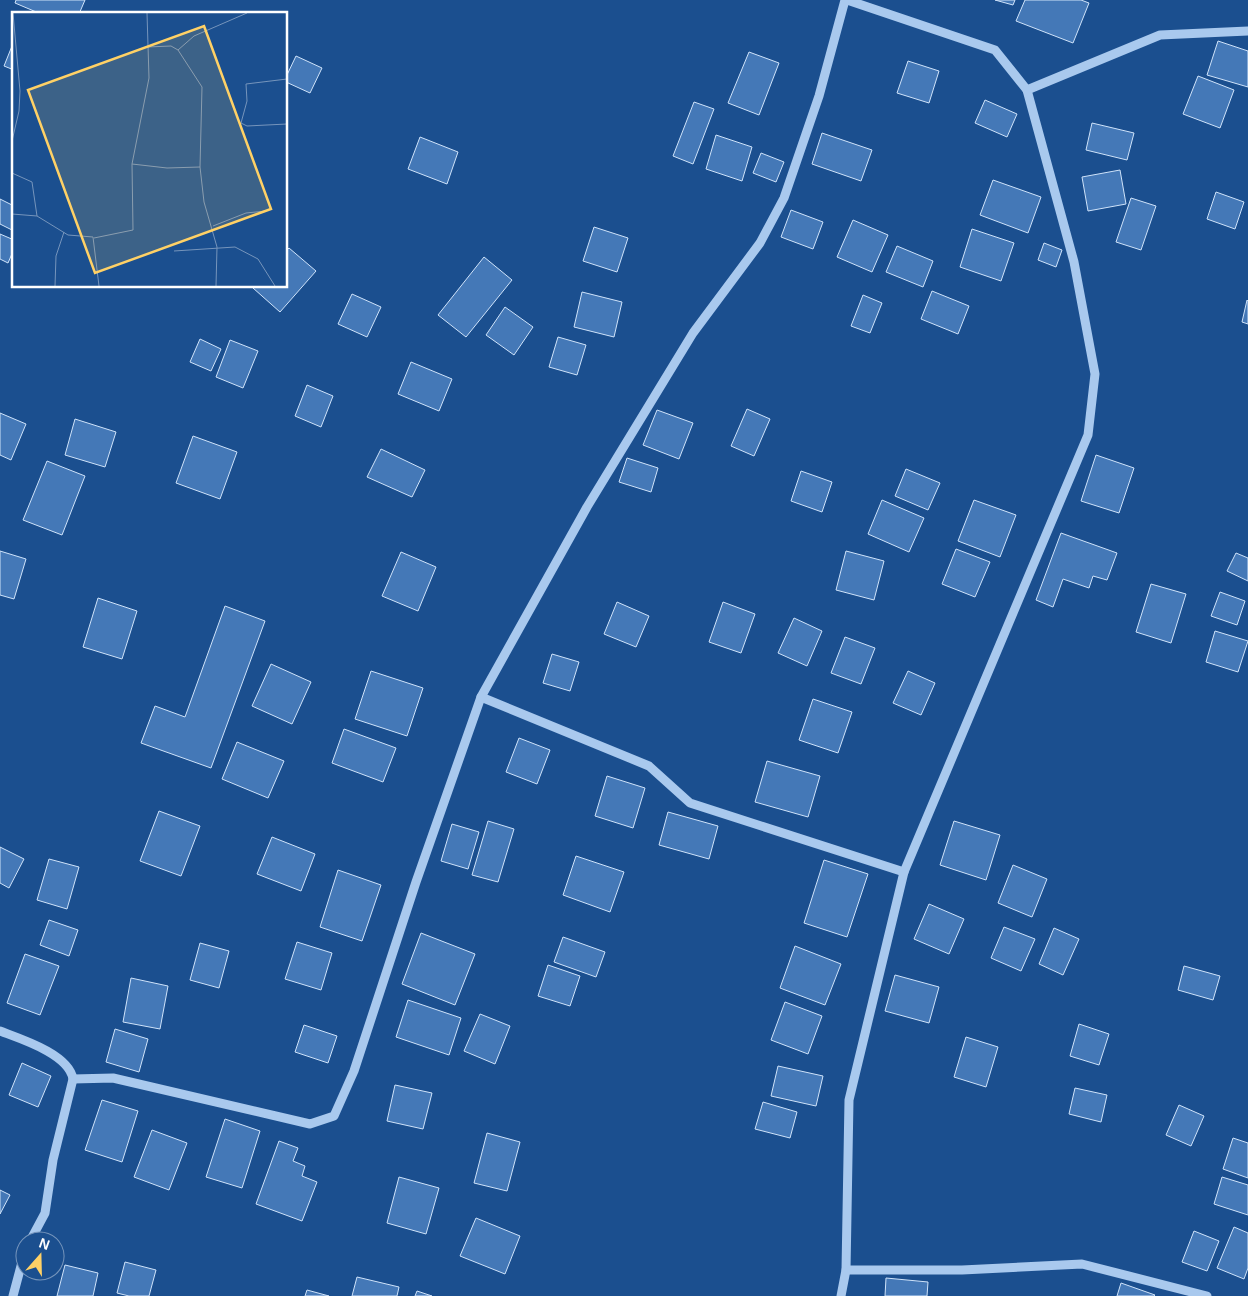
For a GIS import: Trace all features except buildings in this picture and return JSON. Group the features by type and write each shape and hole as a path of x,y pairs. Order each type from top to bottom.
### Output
{"street":[{"path":"73,1078 113,1078 310,1124 334,1116 354,1071 480,696 587,507 693,333 760,244 784,198 819,96 846,0 995,50 1027,90 1074,262 1094,374 1088,435 904,872 849,1100 846,1270 841,1296"},
{"path":"1027,90 1160,35 1248,31"},
{"path":"480,696 649,766 690,803 904,872"},
{"path":"0,1030 49,1051 72,1071 73,1078 53,1160 45,1213 35,1231"},
{"path":"846,1270 962,1270 1082,1264 1208,1296"},
{"path":"13,1296 17,1281"}]}
